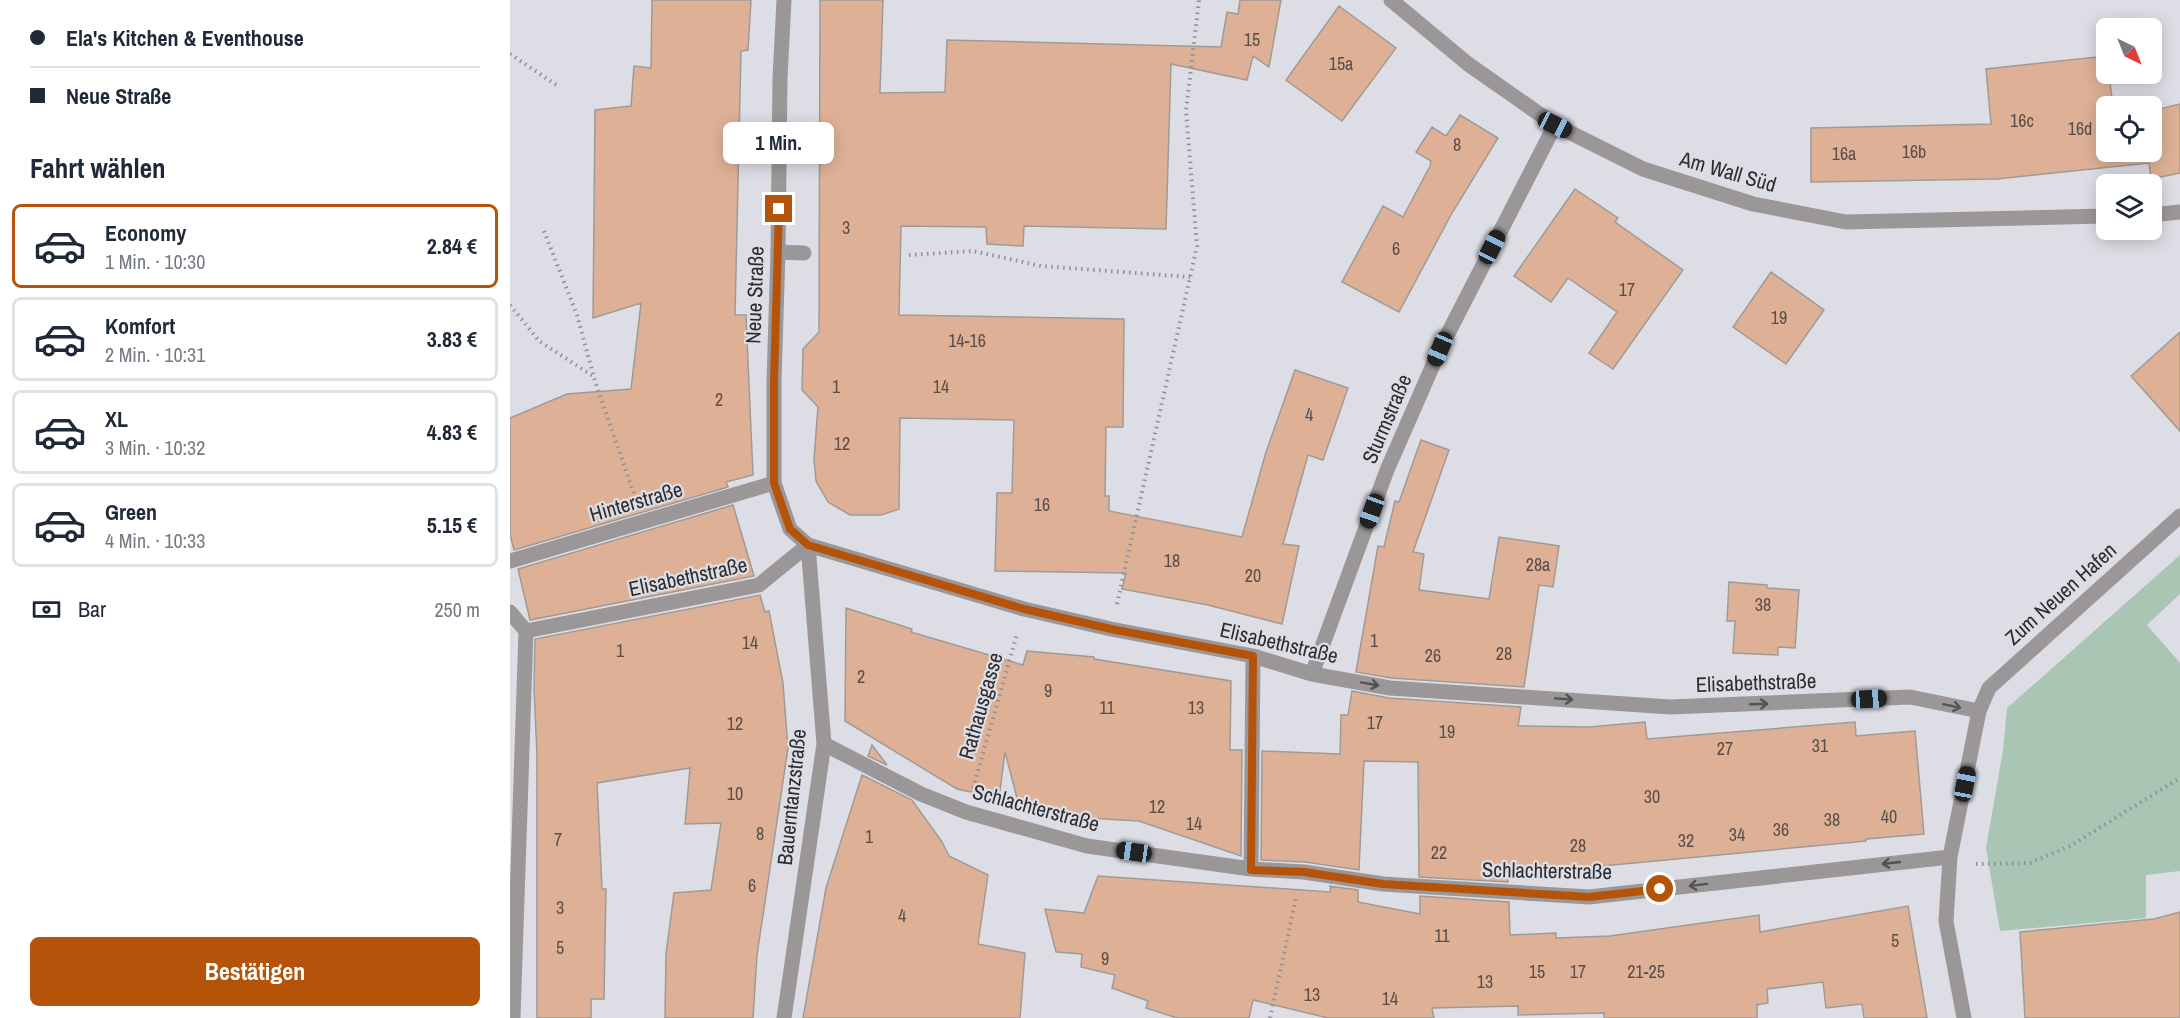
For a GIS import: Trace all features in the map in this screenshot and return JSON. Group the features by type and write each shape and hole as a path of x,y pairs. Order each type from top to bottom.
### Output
{"street":[{"name":"Neue Straße","path":"784,0 780,78 774,483 790,529 808,545"},
{"name":"Am Wall Süd","path":"1391,0 1468,64 1555,125 1643,169 1753,204 1846,222 2096,216"},
{"name":"Sturmstraße","path":"1312,674 1387,471 1440,349 1555,125"},
{"path":"2162,214 2180,213"},
{"path":"778,252 804,253"},
{"name":"Hinterstraße","path":"510,561 774,483"},
{"name":"Zum Neuen Hafen","path":"1964,1018 1946,921 1950,857 1979,711 1989,688 2180,516"},
{"name":"Elisabethstraße","path":"526,632 759,585 808,545 1024,609 1111,629 1253,656 1312,674 1390,688 1671,707 1910,697 1979,711"},
{"name":"Bauerntanzstraße","path":"784,1018 824,744 808,545"},
{"path":"510,612 526,632 513,1018"},
{"path":"1251,870 1253,656"},
{"name":"Schlachterstraße","path":"824,744 921,794 966,812 1088,846 1251,870 1304,872 1383,884 1589,897 1950,857"}],"path":[{"path":"1111,629 1197,246 1186,111 1198,0"},
{"path":"510,54 558,86"},
{"path":"544,231 578,315 594,377 644,522"},
{"path":"909,255 973,251 1041,266 1190,277"},
{"path":"510,305 539,340 594,377"},
{"name":"Rathausgasse","path":"966,812 1024,609"},
{"path":"1950,857 1976,864 2030,863 2070,846 2180,778"},
{"path":"1270,1018 1296,897 1304,872"}],"green space":[{"path":"2180,555 2180,594 2147,625 2180,663 2180,871 2146,875 2146,918 2000,931 1986,848 2003,750 2007,708"}],"building":[{"path":"652,0 751,0 748,50 741,51 735,315 746,315 753,475 726,482 728,487 514,550 510,534 510,418 567,394 631,389 641,303 593,318 595,110 631,106 634,66 651,68"},
{"path":"820,0 883,0 880,93 945,92 947,40 1221,47 1227,12 1238,14 1240,0 1281,0 1269,67 1253,56 1247,80 1171,64 1166,229 1024,226 1023,246 987,244 986,227 901,226 899,315 1124,319 1123,427 1106,427 1105,496 1109,496 1109,511 1242,537 1266,452 1295,370 1348,388 1323,460 1308,455 1283,544 1299,546 1282,624 1208,605 1122,589 1126,573 995,571 997,493 1012,493 1014,420 900,418 899,509 881,515 850,515 828,502 816,481 814,459 818,407 802,390 803,349 819,332"},
{"path":"1339,6 1396,48 1342,121 1286,80"},
{"path":"2096,57 2096,84 2110,84 2112,96 2096,96 2096,162 2162,162 2162,108 2180,104 2180,173 2162,177 2162,174 2150,174 2149,163 1997,179 1811,182 1811,128 1991,124 1986,69"},
{"path":"1460,115 1498,138 1452,213 1399,312 1342,282 1383,206 1403,217 1430,166 1431,161 1416,152 1432,127 1446,136"},
{"path":"1575,189 1618,218 1615,222 1683,270 1613,369 1589,353 1617,312 1568,278 1551,302 1514,276"},
{"path":"1771,272 1824,310 1786,364 1733,327"},
{"path":"2180,332 2180,431 2131,376"},
{"path":"1421,440 1449,450 1413,552 1424,554 1419,590 1489,599 1499,537 1559,546 1553,587 1539,585 1524,687 1391,678 1356,672 1378,546 1384,547 1395,501 1399,502"},
{"path":"733,505 754,576 530,620 518,569"},
{"path":"1729,582 1799,590 1795,648 1778,647 1778,655 1733,653 1735,621 1727,621"},
{"path":"760,595 765,612 769,611 783,683 788,748 757,955 753,1018 665,1018 666,954 674,893 711,890 721,823 685,824 690,768 597,783 602,889 606,889 604,999 591,999 591,1018 537,1018 535,639"},
{"path":"846,608 912,629 911,632 1023,665 1027,651 1094,657 1094,659 1231,681 1230,750 1242,750 1241,856 1139,821 1088,818 1018,802 1005,752 999,798 957,789 845,721"},
{"path":"1352,691 1389,698 1521,707 1518,726 1589,727 1645,722 1647,739 1855,722 1856,736 1915,731 1924,834 1602,866 1507,870 1508,882 1419,877 1418,762 1364,761 1359,870 1305,862 1261,860 1262,751 1340,754 1341,715 1348,715"},
{"path":"872,745 887,765 868,756"},
{"path":"862,775 912,800 942,842 949,856 988,875 978,944 1025,953 1020,1018 803,1018 826,888"},
{"path":"1098,876 1330,892 1331,886 1358,890 1358,902 1420,914 1420,896 1509,902 1510,935 1556,933 1556,938 1610,936 1759,915 1760,932 1908,906 1927,1018 1864,1018 1862,1004 1826,1008 1823,982 1767,989 1768,1003 1757,1005 1757,1018 1604,1018 1604,1013 1518,1015 1518,1006 1432,1008 1434,1018 1328,1018 1253,1000 1249,1018 1177,1018 1146,1008 1148,1001 1112,988 1115,975 1081,967 1082,954 1056,952 1045,909 1084,913"},
{"path":"2180,912 2180,1018 2025,1018 2020,932 2154,919"}],"route":[{"path":"779,209 774,381 774,483 790,529 808,545 1024,609 1111,629 1253,656 1251,870 1304,872 1383,884 1589,897 1660,889"}]}
